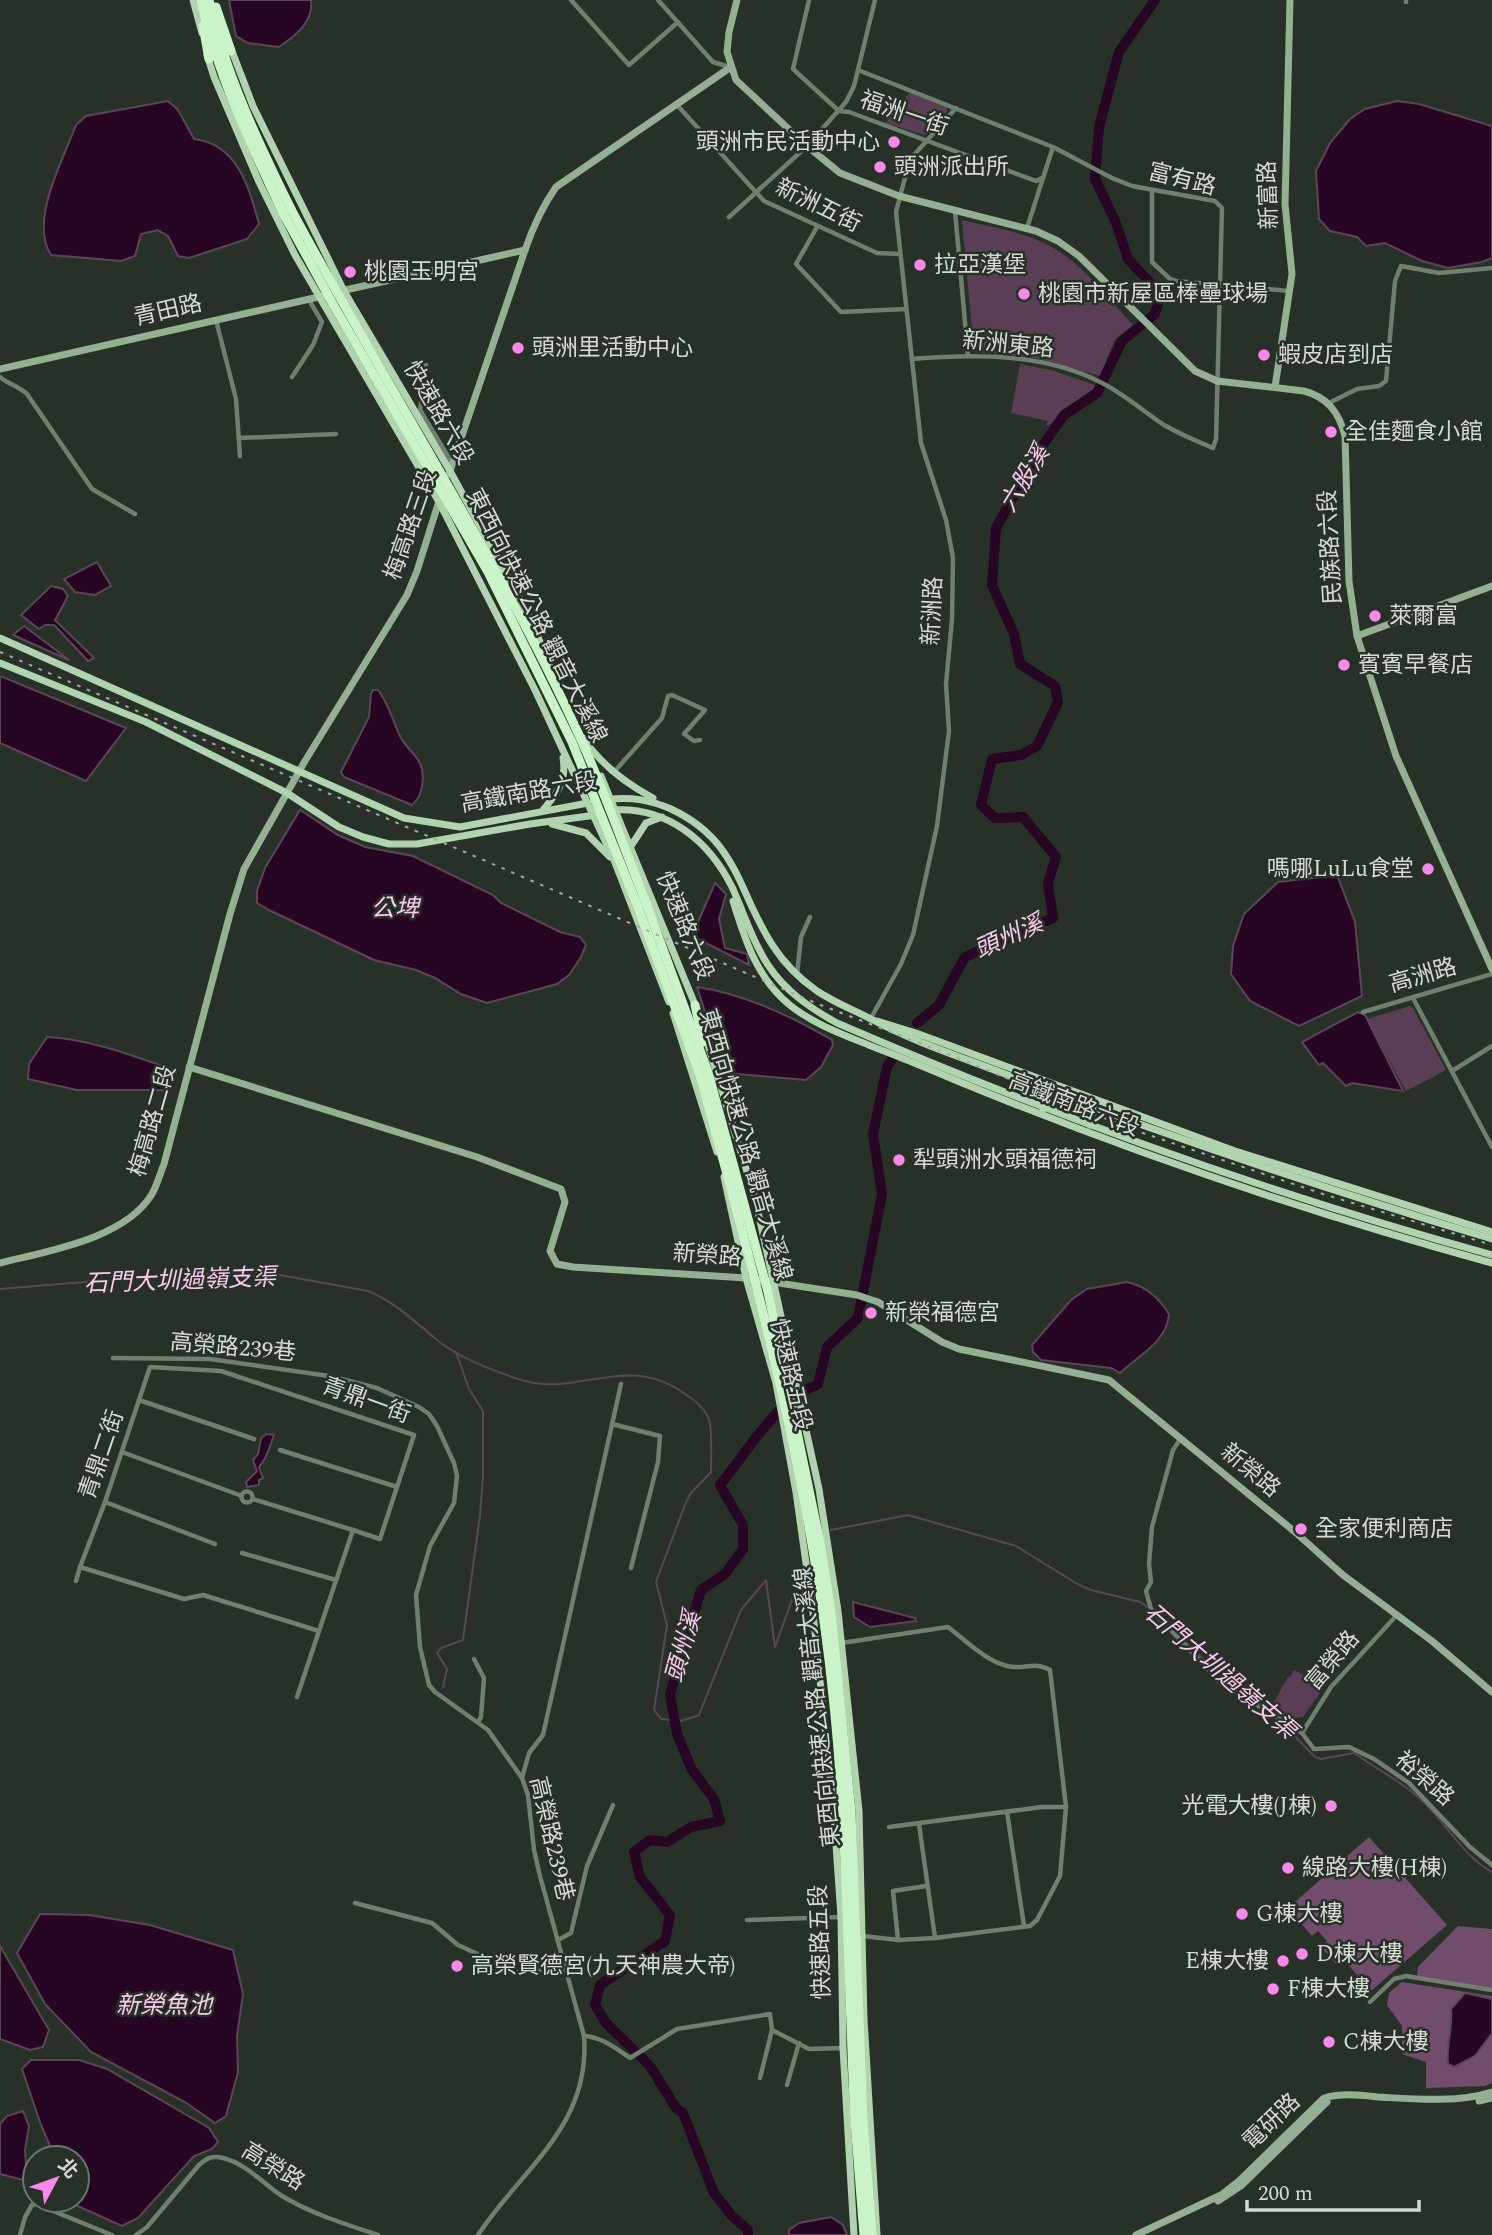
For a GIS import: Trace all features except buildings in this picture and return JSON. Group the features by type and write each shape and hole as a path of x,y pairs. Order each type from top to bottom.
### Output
{"highway":[{"path":"200,0 209,59"},
{"name":"東西向快速公路 觀音大溪線","path":"200,0 224,74 258,160 278,202 334,306 488,572 572,742 642,905"},
{"path":"214,0 232,51"},
{"name":"東西向快速公路 觀音大溪線","path":"214,0 224,56 267,160 342,304 494,569 580,738 704,1074 768,1292 820,1543 831,1612 851,1812 863,2121 875,2235"},
{"path":"695,1005 704,1074"},
{"path":"672,1010 704,1074"},
{"name":"東西向快速公路 觀音大溪線","path":"722,1140 795,1452 822,1608 834,1704 842,1813 850,2020 864,2235"}],"main road":[{"name":"快速路六段","path":"193,0 214,77 313,298 439,502 561,744 586,804 614,860 672,1010 722,1169 746,1278"},
{"name":"快速路六段","path":"232,51 253,106 344,290 452,467 525,608 611,798 695,1005 755,1198 773,1282"},
{"name":"高鐵南路六段","path":"0,638 404,818 460,827 611,798 649,799 701,826 716,841 726,854 772,944 797,975 833,1001 882,1026 1065,1097 1089,1102 1492,1232"},
{"name":"高鐵南路六段","path":"0,663 146,722 287,793 339,827 389,844 417,844 616,810 662,817 694,836 717,861 767,964 780,981 810,1007 857,1031 1090,1125 1275,1190 1384,1225 1492,1255"},
{"path":"583,738 614,773 681,814"},
{"path":"542,810 564,781 561,744"},
{"path":"631,846 646,823 662,817"},
{"path":"530,824 557,824 586,833 614,860"},
{"name":"高鐵南路六段","path":"726,877 750,953 776,993 824,1026 1034,1112 1191,1170 1356,1225 1492,1263"},
{"name":"高鐵南路六段","path":"873,1020 916,1033 1224,1154 1492,1239"},
{"path":"1025,1101 1030,1090 1028,1083"},
{"path":"1034,1112 1073,1093"},
{"path":"1089,1102 1090,1125"},
{"path":"1352,1196 1387,1200"},
{"path":"1356,1225 1384,1225"},
{"name":"快速路五段","path":"746,1278 782,1419 803,1545 825,1725 841,1917 843,2048 854,2235"},
{"name":"快速路五段","path":"773,1282 819,1489 841,1643 859,1811 863,2019 875,2235"}],"street":[{"path":"570,0 629,65 678,22"},
{"path":"658,0 713,62 731,67"},
{"path":"737,0 727,45 736,80 807,146 846,177 899,196 1027,228 1058,241 1079,256 1195,371 1217,381 1317,395 1329,403 1357,389 1379,386 1387,381 1395,281 1401,266 1439,273 1491,267"},
{"name":"福洲一街","path":"809,0 793,69 839,111 849,112 1036,181 1042,178"},
{"path":"729,217 807,146 839,111 850,94 858,71 875,0"},
{"name":"新富路","path":"1275,387 1292,274 1285,204 1290,0"},
{"name":"梅高路三段","path":"192,1055 239,883 287,793 407,595 417,571 536,220 556,187 731,67"},
{"name":"富有路","path":"858,71 1053,146 1112,178 1152,190 1220,204 1216,439 1213,448"},
{"name":"新洲五街","path":"677,104 771,206 877,253 900,254"},
{"name":"新洲路","path":"873,1020 913,935 937,826 949,732 946,684 952,619 953,558 946,520 921,443 896,212 910,163 957,107"},
{"path":"1027,228 1053,146"},
{"path":"1152,190 1152,262 1170,279 1290,291"},
{"path":"955,211 968,356"},
{"path":"817,227 796,264 841,312 906,309"},
{"name":"青田路","path":"0,369 525,250"},
{"path":"292,377 313,345 322,322 313,298"},
{"path":"216,320 236,399 240,456"},
{"name":"新洲東路","path":"912,359 968,356 1028,360 1064,368 1099,381 1165,425 1213,448"},
{"path":"426,365 421,410 452,467"},
{"path":"0,377 5,382 18,386 35,404 92,489 135,514"},
{"name":"民族路六段","path":"1329,403 1343,425 1345,436 1349,581 1357,636 1396,756 1492,972"},
{"path":"240,438 336,434"},
{"path":"1357,636 1492,586"},
{"path":"614,773 662,718 668,696 672,695 705,710 684,734 694,741 700,740"},
{"path":"797,975 801,937 810,917"},
{"name":"高洲路","path":"1363,1012 1492,972"},
{"path":"1413,998 1492,1147"},
{"path":"1452,1071 1492,1046"},
{"name":"梅高路二段","path":"0,1263 96,1236 127,1220 139,1210 151,1196 159,1180 192,1055"},
{"name":"新榮路","path":"189,1067 477,1157 561,1189 565,1202 550,1251 557,1264 746,1278 869,1297 959,1349 1109,1380 1295,1532 1343,1575 1432,1641 1492,1692"},
{"name":"高榮路239巷","path":"113,1358 210,1359 328,1376 377,1388 419,1407 429,1415 454,1463 454,1503 430,1546 418,1582 416,1605 420,1647 429,1685 488,1730 522,1778 528,1795 537,1863 584,2036 586,2059 582,2079 566,2123 478,2235"},
{"name":"青鼎二街","path":"76,1581 150,1367 221,1371 281,1390"},
{"path":"522,1778 529,1753 543,1735 621,1384"},
{"name":"青鼎一街","path":"281,1390 414,1435 380,1539 353,1530"},
{"path":"139,1400 254,1439"},
{"path":"612,1424 660,1436 658,1462 631,1568"},
{"name":"裕榮路","path":"1181,1438 1173,1450 1152,1527 1149,1564 1151,1582 1146,1591 1151,1609 1219,1681 1302,1732 1314,1749 1349,1747 1398,1775 1409,1783 1470,1847 1492,1865"},
{"path":"280,1450 397,1487"},
{"path":"122,1452 242,1496 244,1502 253,1499 353,1530 297,1697"},
{"path":"105,1502 215,1544"},
{"path":"242,1553 336,1580"},
{"path":"80,1567 184,1599 203,1595 319,1630"},
{"name":"富榮路","path":"1302,1732 1331,1687 1396,1616"},
{"path":"841,1643 948,1627 989,1658 1009,1667 1040,1666 1050,1670 1066,1807 1060,1876 1037,1920 1030,1926 935,1938 898,1940 862,1936"},
{"path":"474,1659 484,1678 481,1717 478,1722"},
{"path":"558,1940 571,1933 587,1866 613,1805"},
{"path":"890,1827 1042,1807 1066,1807"},
{"path":"1007,1812 1024,1926"},
{"path":"919,1824 935,1938"},
{"path":"898,1940 893,1891 926,1886"},
{"path":"355,1903 432,1923 458,1945 482,1956 491,1967 502,1971 521,1973 545,1969 566,1970"},
{"path":"747,1920 841,1917"},
{"path":"1370,2002 1394,1979 1406,1976 1492,1990"},
{"path":"584,2036 605,2042 630,2058 677,2029 770,2014 772,2030 760,2078"},
{"path":"772,2030 810,2049 843,2048"},
{"path":"787,2085 799,2043"},
{"name":"電研路","path":"1136,2235 1221,2195 1324,2098 1337,2094 1403,2098 1475,2097 1492,2092"},
{"name":"電研路","path":"1147,2235 1226,2198 1325,2102 1340,2099 1473,2102 1492,2098"},
{"name":"高榮路","path":"136,2235 147,2227 199,2165 214,2156 239,2163 284,2197 330,2219 378,2235"},
{"path":"20,2235 25,2217 36,2203 112,2235"}],"shaded area":[{"path":"910,92 947,107 947,112 924,135 886,123"},
{"path":"962,220 1026,236 1058,251 1092,280 1133,325 1115,339 1100,376 1035,358 974,352"},
{"path":"1020,364 1051,370 1098,386 1091,396 1046,425 1048,421 1011,413"},
{"path":"1410,1006 1446,1070 1406,1091 1367,1019"},
{"path":"1294,1670 1325,1686 1303,1717 1290,1719 1270,1709"},
{"path":"1369,1837 1447,1925 1371,1991 1343,1959 1336,1964 1321,1947 1327,1941 1318,1931 1312,1936 1288,1908"},
{"path":"1458,1926 1492,1929 1492,1988 1417,1977 1418,1967"},
{"path":"1402,1982 1492,1996 1492,2083 1485,2086 1426,2088 1426,2062 1402,2054 1402,2026 1387,2005 1389,1993"}],"water":[{"path":"229,0 311,0 311,8 302,28 279,47 248,43 236,36"},
{"path":"168,101 178,110 194,139 221,149 231,159 246,183 259,224 247,239 189,258 178,256 168,236 158,230 141,234 135,256 121,261 51,255 45,241 46,208 50,190 76,125 86,116"},
{"path":"1397,101 1419,104 1492,126 1492,258 1448,268 1422,261 1385,243 1366,246 1357,237 1330,231 1319,219 1316,171 1330,143 1350,119 1365,109"},
{"path":"97,562 111,586 95,595 75,592 64,579"},
{"path":"51,586 63,589 68,596 55,620 94,658 88,661 54,625 45,625 39,629 21,615"},
{"path":"24,626 69,660 13,635"},
{"path":"0,676 126,728 86,781 0,743"},
{"path":"373,690 378,690 382,695 403,741 422,768 421,792 412,805 344,777 341,772 369,717"},
{"name":"公埤","path":"300,810 338,835 365,847 413,856 560,932 580,937 586,945 581,957 569,975 557,984 487,1003 461,994 416,970 374,960 269,910 257,903 257,891 265,868"},
{"path":"1337,875 1355,922 1362,996 1299,1026 1250,1001 1231,974 1233,946 1244,914 1278,882"},
{"path":"715,883 726,894 719,919 725,948 747,954 749,965 692,936"},
{"path":"697,987 733,995 767,1007 832,1040 833,1045 821,1067 806,1080 725,1073"},
{"path":"1358,1012 1365,1015 1403,1091 1352,1083 1346,1086 1323,1063 1319,1065 1302,1042"},
{"path":"47,1037 94,1044 171,1069 170,1081 165,1090 77,1090 28,1079 29,1064"},
{"path":"1127,1282 1151,1294 1169,1314 1158,1340 1120,1373 1111,1368 1041,1360 1033,1352 1032,1345 1071,1300 1087,1289"},
{"path":"267,1434 274,1435 267,1455 259,1467 263,1478 259,1480 259,1485 247,1487 246,1482 257,1471 253,1460 258,1454 261,1438"},
{"path":"853,1602 915,1618 916,1621 870,1627 854,1617"},
{"name":"新榮魚池","path":"40,1914 89,1915 150,1925 233,1950 243,1994 237,2036 238,2072 226,2116 215,2123 185,2102 91,2052 45,2004 17,1953"},
{"name":"新榮魚池","path":"0,1946 49,2030 43,2047 30,2050 0,2039"},
{"path":"1465,1993 1492,1999 1492,2033 1475,2056 1454,2067 1448,2064 1451,2009"},
{"name":"新榮魚池","path":"31,2060 79,2060 107,2069 209,2128 218,2142 212,2149 194,2156 138,2218 122,2226 91,2212 91,2144 49,2144 22,2069"},
{"path":"23,2111 29,2126 26,2144 21,2144 21,2179 0,2174 0,2124 7,2116"},
{"path":"831,2217 843,2225 847,2235 789,2235 789,2230 799,2223"}],"waterway":[{"name":"六股溪","path":"917,1023 939,1005 965,957 1053,918 1048,883 1056,857 1023,817 995,818 981,805 992,759 1021,755 1037,746 1058,702 1055,686 1020,664 1014,634 992,585 996,528 1038,452 1064,415 1097,393 1122,341 1155,314 1159,300 1154,287 1128,259 1116,223 1095,179 1099,127 1119,52 1155,0"},
{"name":"頭州溪","path":"748,2235 748,2230 732,2216 714,2193 683,2113 676,2108 650,2066 606,2023 595,2005 600,1985 665,1941 670,1915 640,1877 634,1852 650,1840 667,1842 691,1827 720,1821 714,1799 692,1770 677,1734 670,1694 701,1590 725,1574 743,1549 743,1525 720,1485 775,1415 788,1402 818,1384 827,1347 858,1318 882,1194 873,1134 887,1067 893,1058"},
{"name":"石門大圳過嶺支渠","path":"0,1289 145,1277 269,1273 368,1291 396,1307 437,1340 465,1358 518,1379 540,1384 561,1384 644,1376 665,1383 688,1396 702,1408 709,1420 711,1472 686,1502 656,1582 667,1625 654,1710 661,1719 681,1721 699,1715 741,1610 766,1580 775,1647 803,1569"},
{"path":"443,1687 447,1669 437,1653 441,1648 463,1640 483,1476 483,1411 469,1389 456,1352"},
{"name":"石門大圳過嶺支渠","path":"831,1530 908,1515 1016,1546 1079,1585 1140,1602 1148,1607"},
{"name":"石門大圳過嶺支渠","path":"1175,1632 1223,1678 1267,1708"},
{"name":"石門大圳過嶺支渠","path":"1281,1722 1315,1757 1321,1759 1354,1753 1403,1785 1428,1806 1471,1856 1492,1872"}],"railway":[{"path":"0,652 818,1004 1131,1129 1323,1194 1492,1245"}],"place":[{"name":"頭洲市民活動中心","path":"894,142"},
{"name":"頭洲派出所","path":"880,167"},
{"name":"拉亞漢堡","path":"920,265"},
{"name":"桃園玉明宮","path":"350,272"},
{"name":"桃園市新屋區棒壘球場","path":"1024,294"},
{"name":"頭洲里活動中心","path":"518,348"},
{"name":"蝦皮店到店","path":"1264,355"},
{"name":"全佳麵食小館","path":"1331,432"},
{"name":"萊爾富","path":"1375,616"},
{"name":"賓賓早餐店","path":"1344,665"},
{"name":"嗎哪LuLu食堂","path":"1428,869"},
{"name":"犁頭洲水頭福德祠","path":"899,1160"},
{"name":"新榮福德宮","path":"871,1313"},
{"name":"全家便利商店","path":"1301,1529"},
{"name":"光電大樓(J棟)","path":"1331,1806"},
{"name":"線路大樓(H棟)","path":"1288,1868"},
{"name":"G棟大樓","path":"1242,1914"},
{"name":"D棟大樓","path":"1302,1954"},
{"name":"E棟大樓","path":"1283,1961"},
{"name":"高榮賢德宮(九天神農大帝)","path":"457,1966"},
{"name":"F棟大樓","path":"1273,1989"},
{"name":"C棟大樓","path":"1329,2042"}]}
